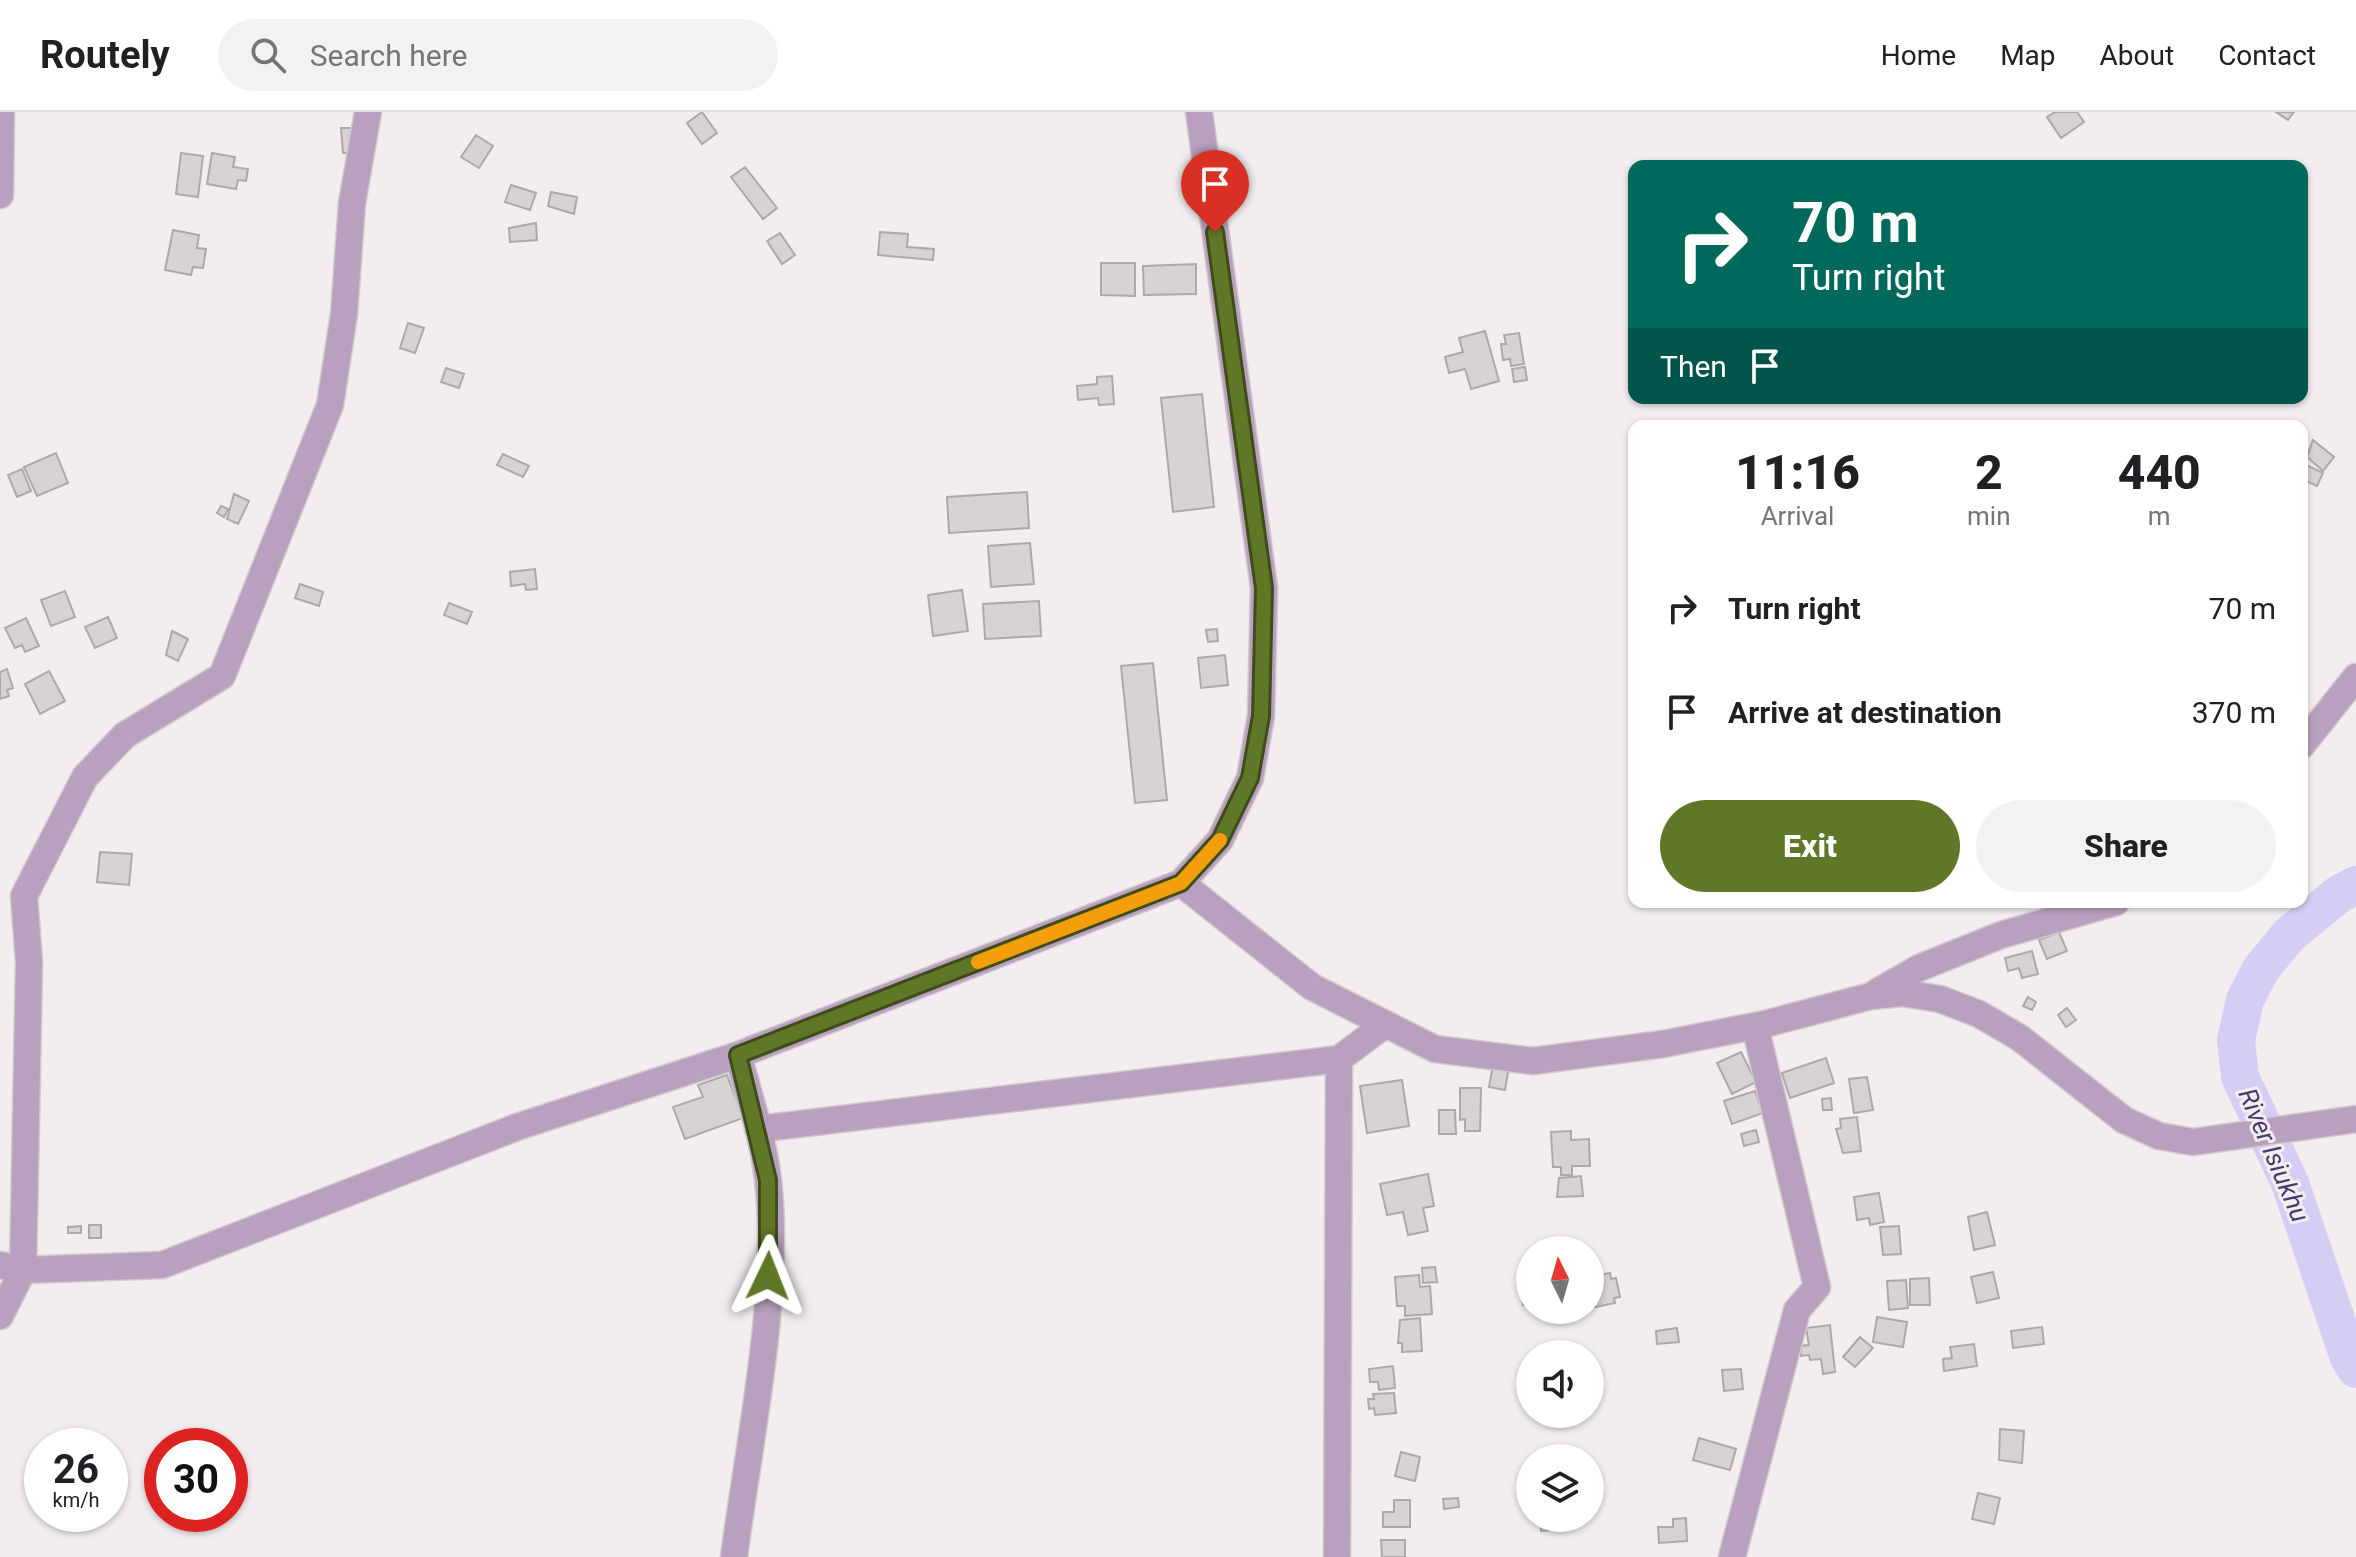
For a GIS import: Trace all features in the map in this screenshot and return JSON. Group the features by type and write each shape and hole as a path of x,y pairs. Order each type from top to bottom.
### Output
{"street":[{"path":"0,195 1,112"},
{"path":"0,1316 11,1267 29,962 24,896 85,777 125,735 222,676 330,405 344,314 352,203 368,112"},
{"path":"11,1267 162,1265 517,1127 738,1055 1181,883 1220,840 1250,778 1261,716 1263,636 1264,588 1199,112"},
{"path":"2308,737 2356,677"},
{"path":"1181,883 1312,987 1383,1026 1435,1049 1533,1061 1663,1044 1755,1026 1871,996 1902,993 1940,999 1979,1014 2020,1038 2124,1120 2159,1136 2193,1142 2356,1119"},
{"path":"1871,996 1919,968 2001,935 2095,908"},
{"path":"758,1129 1339,1059 1383,1026"},
{"path":"1732,1557 1797,1310 1817,1287 1755,1026"},
{"path":"734,1557 767,1306 768,1180 738,1055"},
{"path":"1337,1557 1339,1059"}],"building":[{"path":"702,112 717,133 702,144 687,123"},
{"path":"2055,112 2077,112 2084,122 2061,138 2047,117"},
{"path":"2276,112 2294,112 2288,120"},
{"path":"341,128 358,128 357,153 343,153"},
{"path":"476,135 493,146 479,168 461,157"},
{"path":"181,153 203,156 198,197 176,194"},
{"path":"212,153 235,157 233,167 248,169 246,181 238,180 236,189 207,184"},
{"path":"745,167 777,208 763,219 731,177"},
{"path":"511,185 536,193 530,210 505,202"},
{"path":"551,192 577,197 574,214 548,206"},
{"path":"536,223 537,240 510,242 509,228"},
{"path":"173,230 199,235 197,248 206,249 203,268 193,267 191,275 165,270"},
{"path":"880,232 908,234 907,247 934,249 933,260 878,255"},
{"path":"780,233 795,255 782,264 767,241"},
{"path":"1101,263 1135,263 1135,296 1101,295"},
{"path":"1196,264 1196,294 1144,295 1143,266"},
{"path":"408,323 424,328 415,353 400,348"},
{"path":"1485,331 1499,381 1471,389 1465,369 1449,373 1445,357 1463,352 1459,338"},
{"path":"1519,333 1524,364 1511,366 1510,359 1503,360 1501,344 1506,344 1504,335"},
{"path":"1525,367 1527,380 1514,382 1512,369"},
{"path":"446,368 464,374 459,388 441,382"},
{"path":"1112,376 1114,404 1099,405 1098,398 1078,400 1077,386 1097,384 1097,377"},
{"path":"1202,394 1214,507 1173,512 1161,398"},
{"path":"2313,440 2334,457 2323,471 2308,458"},
{"path":"56,453 68,483 37,496 24,467"},
{"path":"503,454 529,466 523,477 497,465"},
{"path":"2308,466 2323,473 2317,486 2308,482"},
{"path":"22,469 31,491 17,497 8,475"},
{"path":"1027,492 1029,528 949,533 947,497"},
{"path":"234,494 249,501 238,524 227,519"},
{"path":"221,506 228,509 224,517 217,513"},
{"path":"1030,543 1034,584 991,587 988,546"},
{"path":"535,569 537,589 526,590 525,584 511,586 510,572"},
{"path":"300,584 323,592 319,606 295,598"},
{"path":"962,590 968,631 933,636 928,595"},
{"path":"65,591 75,617 51,626 41,600"},
{"path":"1039,601 1041,636 985,639 983,604"},
{"path":"449,603 472,612 467,624 444,615"},
{"path":"108,617 117,638 95,648 85,627"},
{"path":"26,618 39,646 25,652 22,645 15,648 5,628"},
{"path":"1217,629 1218,641 1208,642 1206,630"},
{"path":"172,631 188,639 178,661 166,655"},
{"path":"1225,655 1228,685 1201,688 1198,658"},
{"path":"1153,663 1167,800 1135,803 1121,666"},
{"path":"7,669 13,688 7,690 9,696 0,699 0,672"},
{"path":"49,671 65,701 40,714 25,684"},
{"path":"100,852 132,854 129,885 97,882"},
{"path":"2059,932 2067,951 2047,959 2039,940"},
{"path":"2032,951 2038,974 2022,978 2019,968 2008,971 2005,958"},
{"path":"2028,997 2036,1002 2032,1010 2023,1006"},
{"path":"2067,1008 2076,1020 2066,1027 2058,1015"},
{"path":"1741,1052 1756,1082 1732,1094 1717,1063"},
{"path":"1826,1058 1834,1083 1790,1098 1782,1073"},
{"path":"1493,1065 1509,1067 1505,1090 1489,1087"},
{"path":"727,1075 743,1118 685,1139 673,1107 703,1097 698,1085"},
{"path":"1867,1077 1873,1110 1854,1113 1849,1079"},
{"path":"1402,1080 1409,1126 1367,1133 1360,1086"},
{"path":"1460,1088 1481,1088 1480,1131 1465,1131 1465,1119 1460,1120"},
{"path":"1755,1091 1763,1113 1732,1124 1724,1101"},
{"path":"1831,1098 1832,1110 1823,1110 1822,1099"},
{"path":"1439,1110 1455,1110 1456,1134 1439,1134"},
{"path":"1857,1117 1861,1151 1843,1153 1836,1129 1841,1128 1840,1119"},
{"path":"1756,1130 1759,1142 1744,1146 1741,1134"},
{"path":"1571,1131 1571,1140 1589,1139 1590,1166 1572,1166 1572,1175 1561,1175 1561,1167 1553,1167 1551,1132"},
{"path":"1428,1174 1434,1206 1423,1208 1428,1231 1408,1235 1403,1212 1387,1215 1380,1184"},
{"path":"1581,1176 1583,1196 1557,1197 1559,1178"},
{"path":"1879,1193 1884,1222 1870,1225 1869,1218 1857,1220 1854,1197"},
{"path":"1987,1212 1995,1245 1974,1250 1968,1217"},
{"path":"89,1225 101,1225 101,1238 89,1238"},
{"path":"81,1226 81,1233 68,1233 68,1227"},
{"path":"1899,1226 1901,1254 1883,1255 1880,1227"},
{"path":"1435,1267 1437,1282 1423,1283 1422,1268"},
{"path":"1993,1272 1999,1298 1977,1303 1971,1277"},
{"path":"1610,1273 1611,1279 1616,1278 1620,1297 1614,1298 1615,1303 1604,1305 1604,1274"},
{"path":"1419,1275 1420,1287 1430,1286 1432,1314 1405,1316 1405,1306 1397,1306 1395,1277"},
{"path":"1929,1278 1930,1305 1910,1305 1910,1279"},
{"path":"1906,1280 1908,1308 1889,1310 1887,1281"},
{"path":"1877,1317 1907,1322 1903,1347 1873,1342"},
{"path":"1420,1318 1422,1351 1402,1352 1402,1343 1398,1343 1400,1320"},
{"path":"1830,1325 1835,1372 1823,1374 1821,1359 1810,1360 1809,1355 1801,1356 1800,1346 1809,1345 1806,1328"},
{"path":"2042,1327 2044,1344 2013,1348 2011,1331"},
{"path":"1677,1328 1679,1342 1657,1344 1656,1331"},
{"path":"1860,1337 1873,1348 1855,1367 1843,1357"},
{"path":"1974,1344 1977,1366 1944,1371 1943,1359 1952,1358 1950,1347"},
{"path":"1393,1366 1395,1388 1379,1390 1378,1382 1370,1382 1369,1369"},
{"path":"1741,1369 1743,1389 1724,1391 1722,1370"},
{"path":"1394,1393 1396,1413 1375,1415 1374,1408 1369,1409 1368,1399 1374,1399 1373,1394"},
{"path":"2000,1429 2024,1431 2022,1463 1999,1460"},
{"path":"1699,1438 1736,1449 1730,1470 1693,1460"},
{"path":"1401,1452 1420,1457 1415,1481 1395,1476"},
{"path":"1978,1493 2000,1498 1994,1524 1972,1519"},
{"path":"1458,1498 1459,1507 1444,1509 1443,1499"},
{"path":"1394,1500 1410,1500 1410,1527 1383,1527 1383,1512 1394,1512"},
{"path":"1686,1518 1687,1541 1659,1543 1658,1527 1673,1527 1673,1519"},
{"path":"1381,1540 1405,1540 1405,1557 1382,1557"}],"waterway":[{"name":"River Isiukhu","path":"2356,885 2339,894 2289,935 2261,969 2245,1000 2236,1040 2240,1077 2290,1183 2349,1358 2356,1369"}],"slow traffic":[{"path":"978,962 1181,883 1220,840"}],"route":[{"path":"768,1276 768,1180 738,1055 1181,883 1220,840 1250,778 1261,716 1264,588 1215,232"}]}
